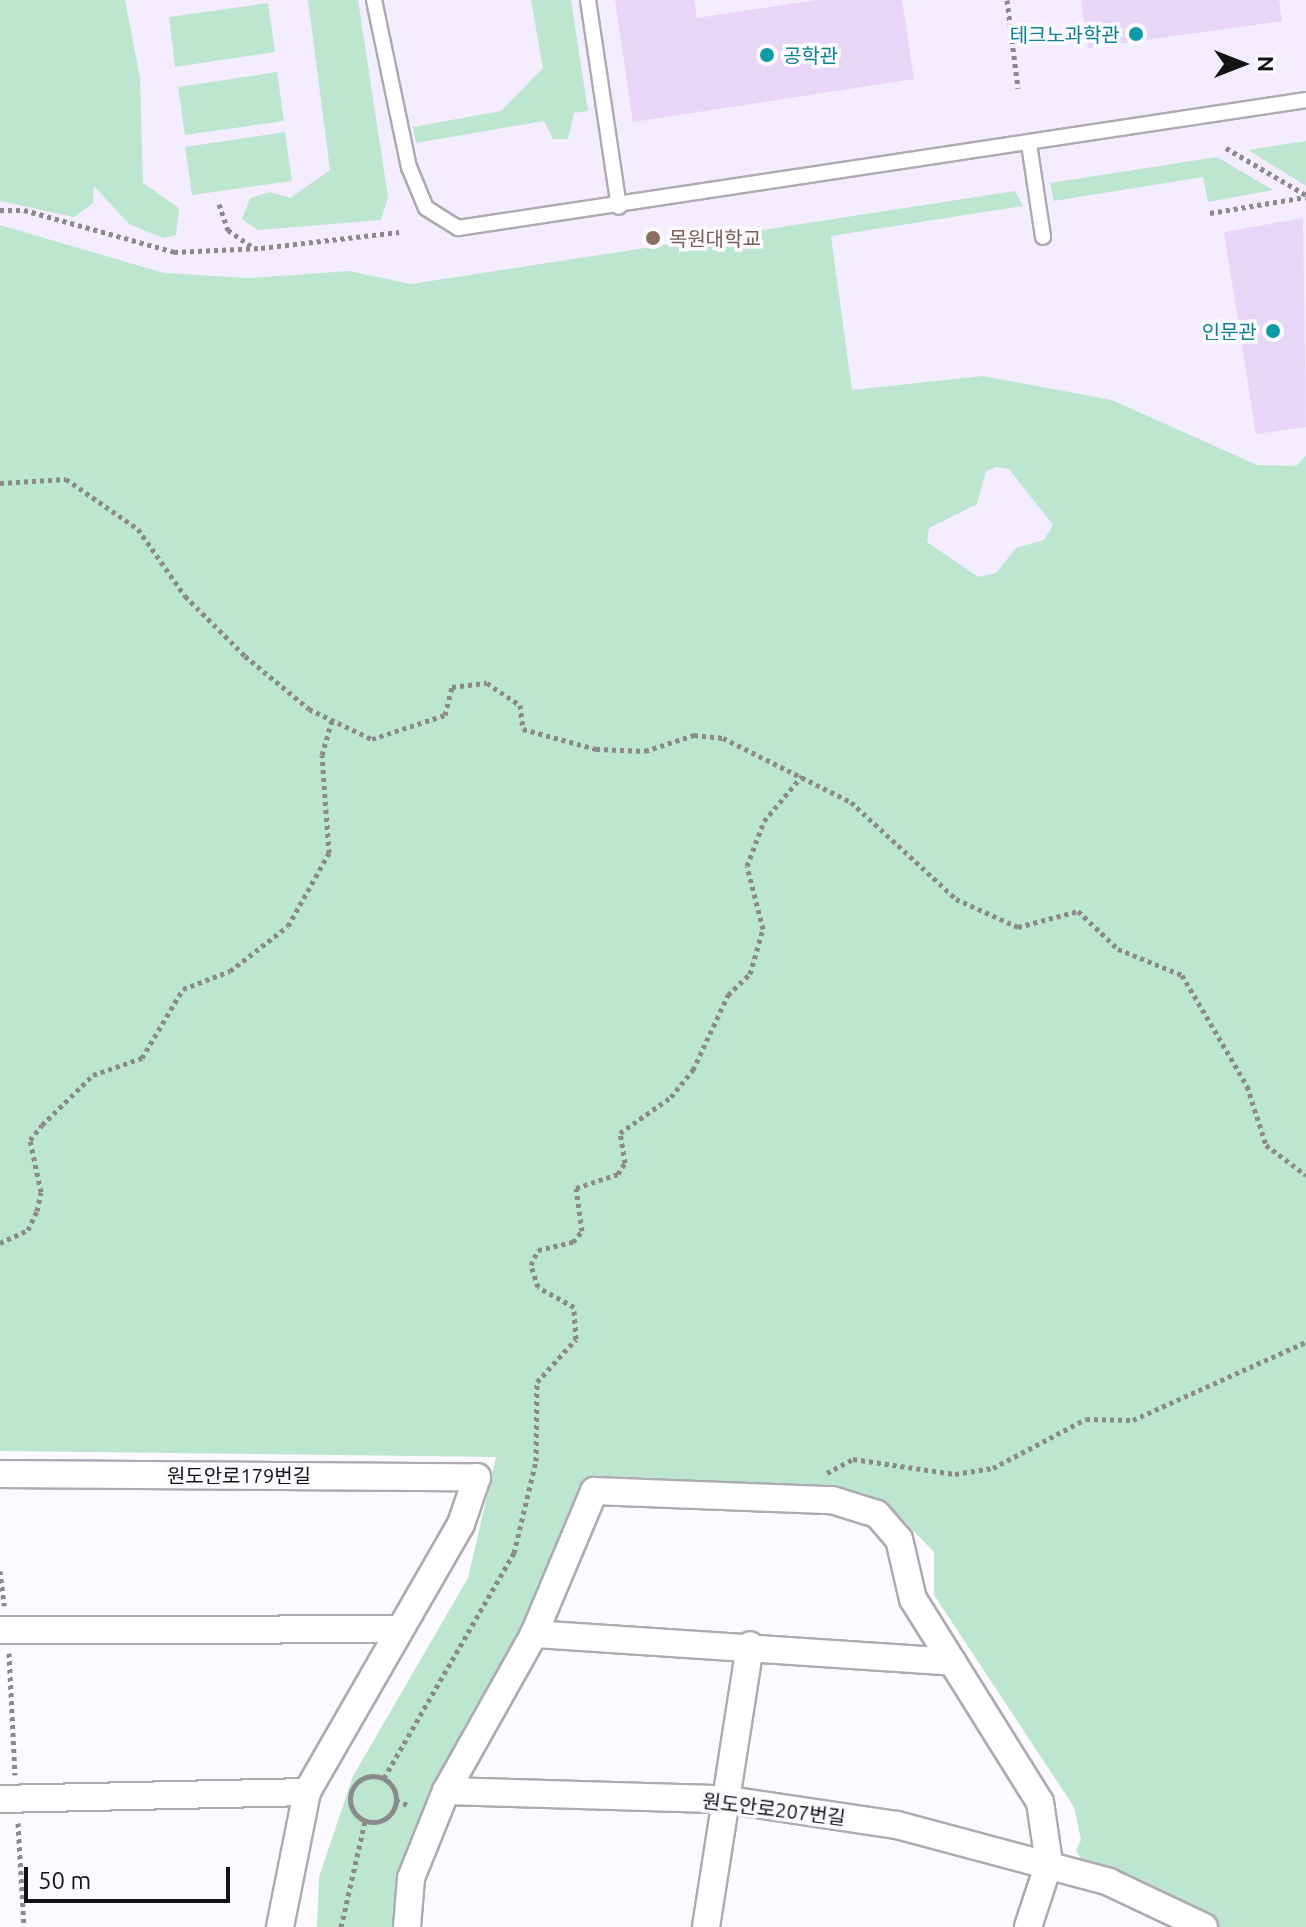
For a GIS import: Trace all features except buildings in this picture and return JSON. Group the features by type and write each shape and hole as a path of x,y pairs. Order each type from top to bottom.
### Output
{"street":[{"name":"원도안로179번길","path":"0,1474 477,1477 461,1524 399,1629"},
{"path":"407,1927 411,1878 446,1791 534,1634 594,1491 795,1498 877,1514 899,1539 913,1599 1040,1802 1049,1863 1028,1927"},
{"path":"4,1629 399,1629 307,1792 280,1927"},
{"path":"534,1634 750,1645 952,1662"},
{"path":"706,1927 722,1799 750,1645"},
{"name":"원도안로207번길","path":"446,1791 722,1799 897,1825 1049,1863 1204,1927"},
{"path":"8,1804 307,1792"}],"lane":[{"path":"374,0 402,145 426,208 458,228 488,228 1306,100"},
{"path":"588,0 619,207"},
{"path":"1029,144 1043,237"}],"path":[{"path":"1007,0 1018,88"},
{"path":"1226,148 1306,196"},
{"path":"1210,213 1306,196"},
{"path":"219,204 235,239 262,248"},
{"path":"0,210 24,210 174,252 262,248 399,232"},
{"path":"0,483 66,479 138,529 185,596 245,656 332,720 372,739 445,715 452,687 487,683 520,705 523,729 620,750 645,751 694,735 723,738 851,802 956,899 1018,927 1078,911 1118,949 1182,975 1247,1086 1266,1145 1306,1175"},
{"path":"0,1243 28,1230 37,1211 41,1192 30,1140 42,1125 93,1075 142,1058 183,989 230,971 288,926 329,853 322,755 332,720"},
{"path":"384,1778 514,1553 536,1461 537,1382 576,1339 574,1307 538,1287 531,1265 538,1250 573,1242 582,1231 576,1188 618,1174 625,1163 620,1133 671,1097 693,1070 728,995 750,974 763,929 747,866 764,821 802,775"},
{"path":"795,1498 853,1459 955,1474 993,1468 1086,1419 1133,1420 1306,1342"},
{"path":"0,1571 16,1777"},
{"path":"384,1778 362,1778 352,1789 353,1811 365,1821 387,1818 396,1800"},
{"path":"384,1778 396,1800 410,1806"},
{"path":"8,1804 24,1927"},
{"path":"341,1927 365,1821"}],"shaded area":[{"name":"목원대학교","path":"0,0 1306,0 1306,847 0,477"}],"green space":[{"path":"0,0 125,0 140,78 143,183 179,208 176,235 163,238 129,224 94,186 93,203 74,217 0,201"},
{"path":"308,0 358,0 388,197 381,220 258,230 242,219 250,198 270,192 290,198 330,170"},
{"path":"531,0 571,0 588,111 574,113 568,139 553,139 544,121 416,143 413,127 501,111 543,68"},
{"path":"268,3 275,52 175,67 169,17"},
{"path":"277,72 284,121 185,135 178,87"},
{"path":"285,132 292,181 192,195 185,147"},
{"path":"1306,141 1306,186 1248,150"},
{"path":"1217,157 1273,190 1208,202 1203,177 1054,201 1050,183"},
{"path":"1015,191 1023,206 831,236 852,390 983,376 1112,400 1257,465 1296,466 1306,456 1306,1927 1214,1927 1088,1872 1076,1850 1081,1840 1074,1807 934,1595 934,1552 884,1501 590,1491 402,1927 317,1927 319,1877 353,1776 468,1578 496,1457 0,1451 0,225 164,273 249,278 349,271 411,284","holes":["996,467 1009,469 1053,525 1044,540 1016,548 996,573 978,577 927,542 929,528 977,504 986,471"]}],"place":[{"name":"테크노과학관","path":"1136,34"},
{"name":"공학관","path":"767,55"},
{"name":"목원대학교","path":"653,238"},
{"name":"인문관","path":"1273,331"}]}
